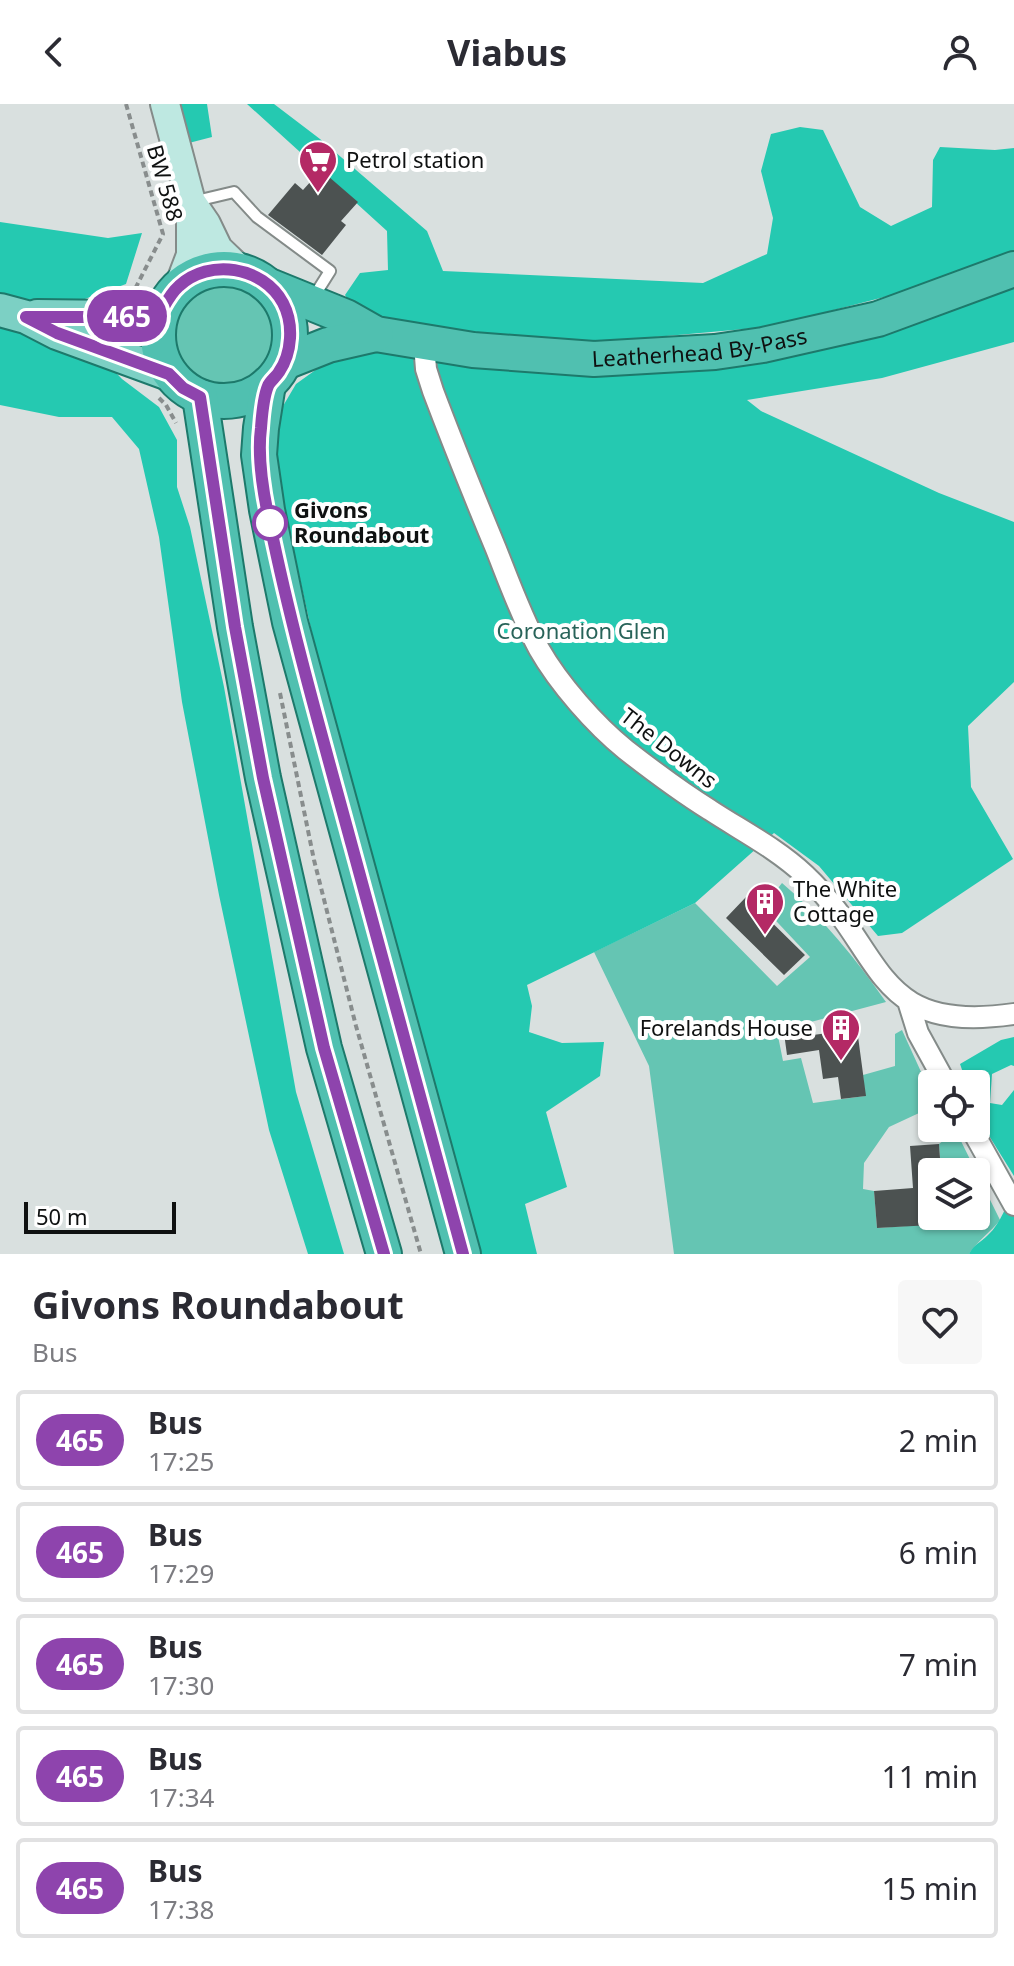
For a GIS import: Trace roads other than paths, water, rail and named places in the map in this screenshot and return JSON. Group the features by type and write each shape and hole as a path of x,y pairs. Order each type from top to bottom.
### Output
{"highway":[{"path":"276,373 253,395 236,400 218,401 200,397 183,388 169,374 158,343 157,332 171,297 198,273 219,268 240,270 272,287 288,317 290,340 276,373 261,428 259,455 267,510 290,622 463,1254"},
{"name":"Leatherhead By-Pass","path":"272,287 346,317 376,334 424,344 524,356 594,359 715,352 763,345 878,319 1014,269"},
{"name":"Leatherhead By-Pass","path":"276,373 328,345 376,334"},
{"path":"200,397 235,627 263,778 324,1048 384,1254"}],"main road":[{"path":"13,313 120,317 171,297 191,255 191,202 165,104"},
{"path":"191,202 218,249 240,270"},
{"path":"13,313 57,333 169,374"}],"street":[{"name":"The Downs","path":"424,344 426,369 433,391 506,575 539,649 571,695 624,748 708,809 772,847 806,876 831,905 889,987 908,1001 934,1013 959,1017 991,1018 1014,1014"},
{"name":"The Downs","path":"908,1001 918,1033 938,1070"},
{"path":"979,1142 1014,1205"}],"lane":[{"path":"191,202 234,192 257,217 330,271 310,303"}],"place":[{"name":"Petrol station","path":"318,194"},
{"name":"Givons Roundabout","path":"270,523"},
{"name":"The White Cottage","path":"765,936"},
{"name":"Forelands House","path":"841,1062"}],"park label":[{"name":"Coronation Glen","path":"581,631"}]}
